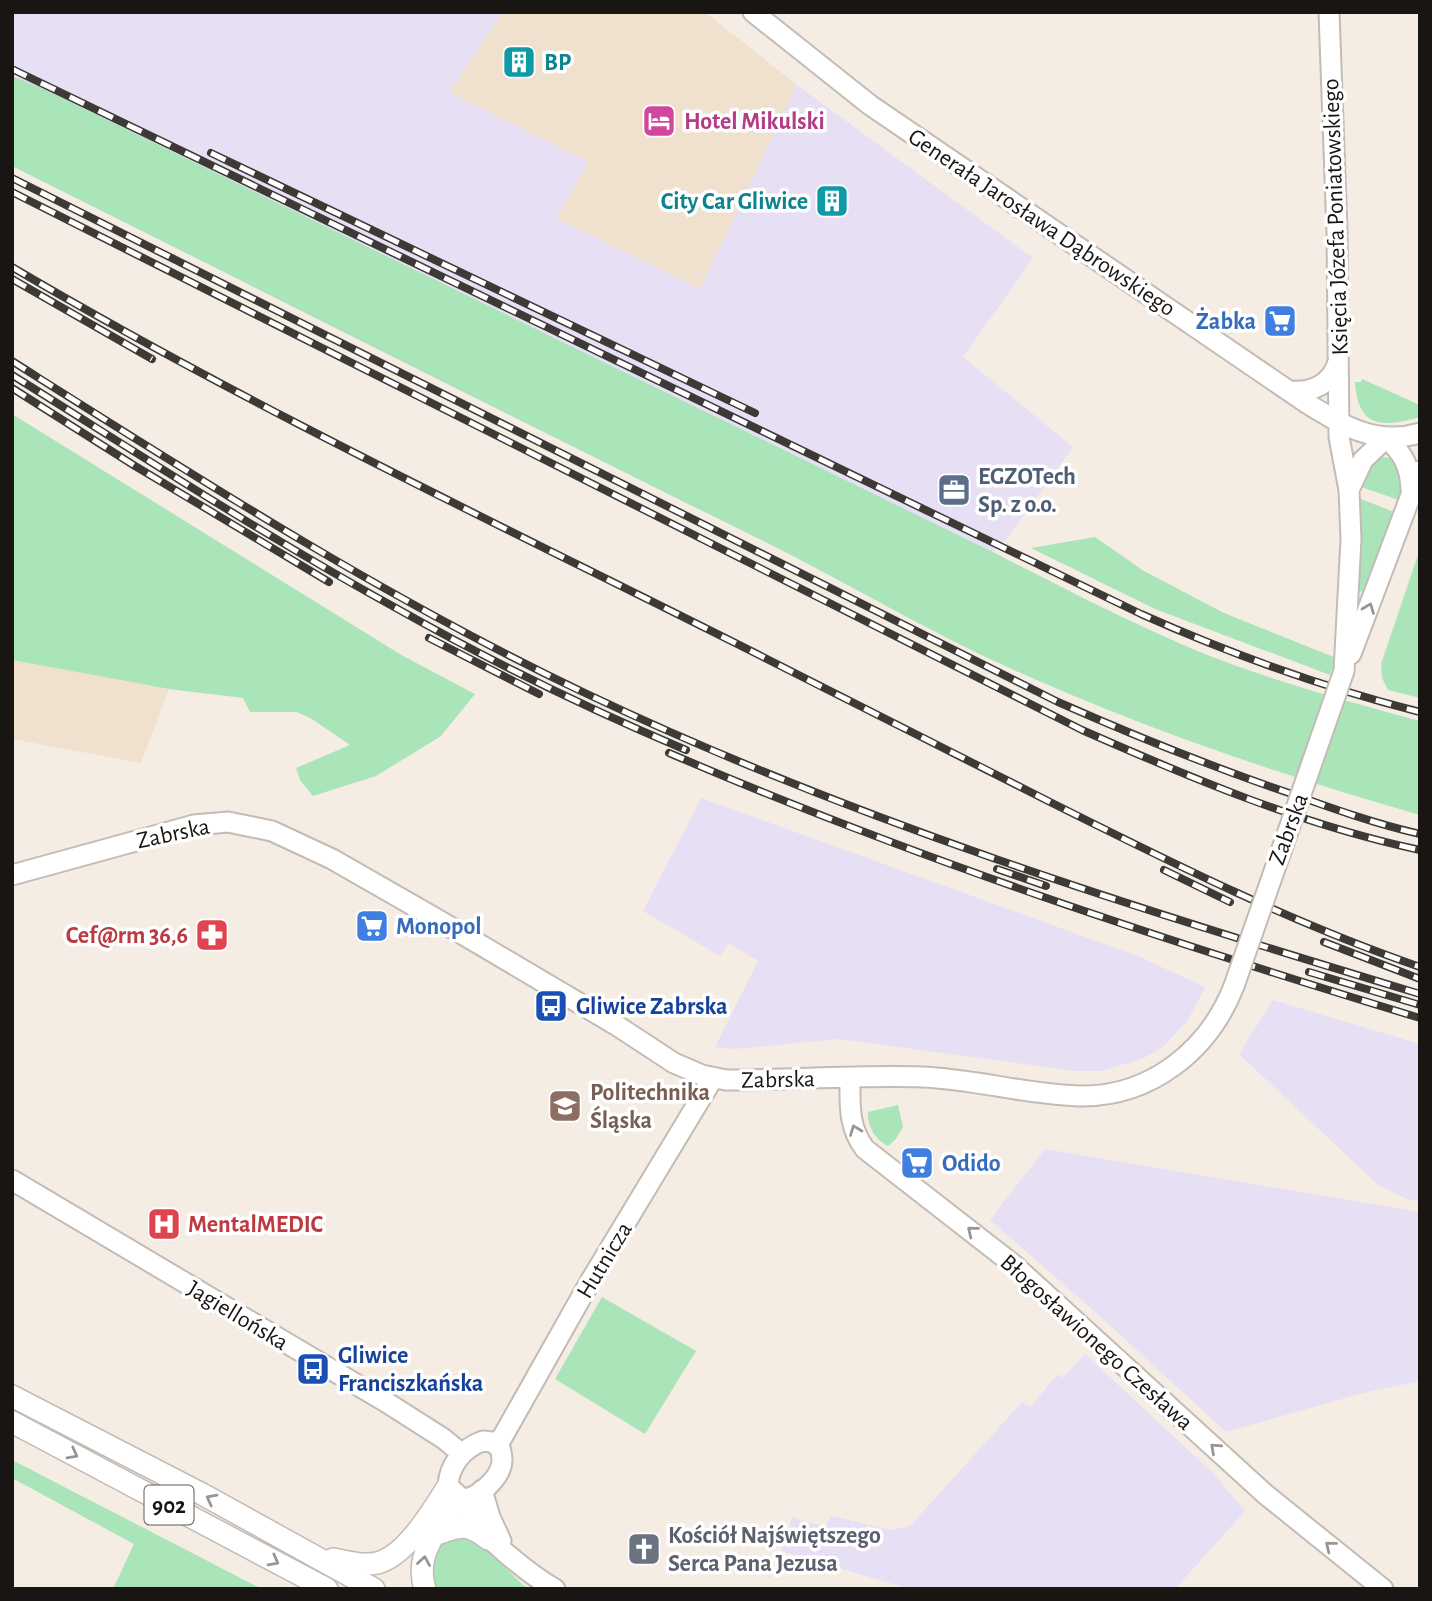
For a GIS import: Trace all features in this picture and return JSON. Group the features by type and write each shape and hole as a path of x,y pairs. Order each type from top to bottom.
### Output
{"main road":[{"name":"902","path":"12,1396 374,1589"},
{"name":"902","path":"12,1422 327,1589"},
{"path":"314,1555 363,1564 387,1560 465,1493"},
{"path":"425,1589 422,1561 433,1535 465,1493"},
{"path":"433,1535 453,1527 466,1526 477,1530 497,1545"}],"street":[{"name":"Generała Jarosława Dąbrowskiego","path":"752,12 870,105 1290,391 1339,423 1360,433 1386,438"},
{"name":"Księcia Józefa Poniatowskiego","path":"1329,12 1340,356 1339,423"},
{"path":"1290,391 1303,392 1325,382 1336,369 1340,356"},
{"name":"Zabrska","path":"1339,423 1340,449 1349,490 1352,539 1344,671"},
{"path":"1349,490 1363,460 1386,438 1420,433"},
{"path":"1386,438 1403,456 1409,467 1412,490"},
{"name":"Zabrska","path":"12,876 194,825 228,822 272,831 332,859 674,1063 713,1078 936,1078 1078,1096 1124,1090 1154,1079 1183,1060 1194,1050 1224,1009 1344,671 1420,471"},
{"name":"Błogosławionego Czesława","path":"850,1077 852,1126 865,1149 1014,1265 1265,1494 1383,1589"},
{"name":"Hutnicza","path":"465,1493 501,1465 503,1459 498,1445 591,1280 713,1078"},
{"name":"Jagiellońska","path":"12,1180 386,1402 444,1439 462,1454"},
{"path":"498,1445 483,1441 473,1445 452,1467 465,1493 472,1516 497,1545 555,1589"}],"shaded area":[{"path":"12,12 503,12 449,92 589,162 556,218 700,289 797,85 1033,258 963,357 1073,447 1009,536 993,552 12,76"},
{"path":"503,12 705,12 797,85 700,289 556,218 589,163 449,92"},
{"path":"12,660 169,689 141,763 12,739"},
{"path":"701,798 1138,956 1205,987 1188,1020 1163,1047 1144,1058 1102,1071 1075,1071 839,1039 735,1049 715,1047 758,961 729,943 720,956 643,911"},
{"path":"1273,1000 1420,1044 1420,1202 1407,1199 1377,1184 1239,1054"},
{"path":"1045,1149 1420,1212 1420,1381 1363,1393 1226,1432 990,1220"},
{"path":"1085,1354 1213,1473 1245,1511 1175,1589 910,1589 781,1551 793,1516 801,1521 826,1526 831,1516 892,1530 910,1526 1022,1402 1030,1407 1058,1374 1063,1378"}],"green space":[{"path":"12,76 46,90 1144,627 1250,671 1420,721 1420,815 1266,768 1165,732 981,655 779,549 12,166"},
{"path":"1362,379 1420,405 1420,417 1394,423 1374,421 1361,408 1357,397 1355,382 1361,382"},
{"path":"12,414 403,656 475,694 441,736 376,776 313,796 300,780 296,768 350,745 297,712 250,712 243,698 169,689 12,660"},
{"path":"1379,457 1393,458 1399,462 1403,489 1399,500 1361,487 1364,469"},
{"path":"1361,499 1394,512 1368,590 1364,592 1357,591"},
{"path":"1095,537 1144,571 1224,613 1336,658 1330,675 1155,609 1031,548"},
{"path":"1420,549 1420,698 1388,690 1382,678 1381,664"},
{"path":"898,1105 903,1127 888,1146 873,1132 868,1112"},
{"path":"602,1297 696,1351 645,1434 555,1379"},
{"path":"12,1460 262,1589 113,1589 134,1544 12,1478"},
{"path":"448,1534 473,1536 523,1585 531,1589 432,1589 429,1557"}],"railway":[{"path":"12,69 1141,614 1279,669 1420,712"},
{"path":"211,153 755,413"},
{"path":"12,178 1058,702 1233,773 1355,816 1420,834"},
{"path":"12,192 1082,730 1290,814 1376,840 1420,850"},
{"path":"12,267 290,420 1187,870 1279,912 1420,967"},
{"path":"12,279 152,359"},
{"path":"12,361 294,536 437,618 585,693 686,739 788,782 996,859 1208,929 1420,994"},
{"path":"12,375 347,581 539,683 686,750"},
{"path":"12,388 135,466 329,582"},
{"path":"429,638 539,694"},
{"path":"669,753 947,863 1135,928 1420,1018"},
{"path":"997,869 1046,886"},
{"path":"1164,870 1230,902"},
{"path":"1324,942 1420,979"},
{"path":"1309,972 1420,1005"}],"place":[{"name":"BP","path":"519,62"},
{"name":"Hotel Mikulski","path":"659,121"},
{"name":"City Car Gliwice","path":"832,201"},
{"name":"Żabka","path":"1280,321"},
{"name":"EGZOTech Sp. z o.o.","path":"954,490"},
{"name":"Monopol","path":"372,926"},
{"name":"Cef@rm 36,6","path":"212,935"},
{"name":"Gliwice Zabrska","path":"551,1006"},
{"name":"Politechnika Śląska","path":"565,1106"},
{"name":"Odido","path":"917,1163"},
{"name":"MentalMEDIC","path":"164,1224"},
{"name":"Gliwice Franciszkańska","path":"313,1369"},
{"name":"Kościół Najświętszego Serca Pana Jezusa","path":"644,1549"}]}
